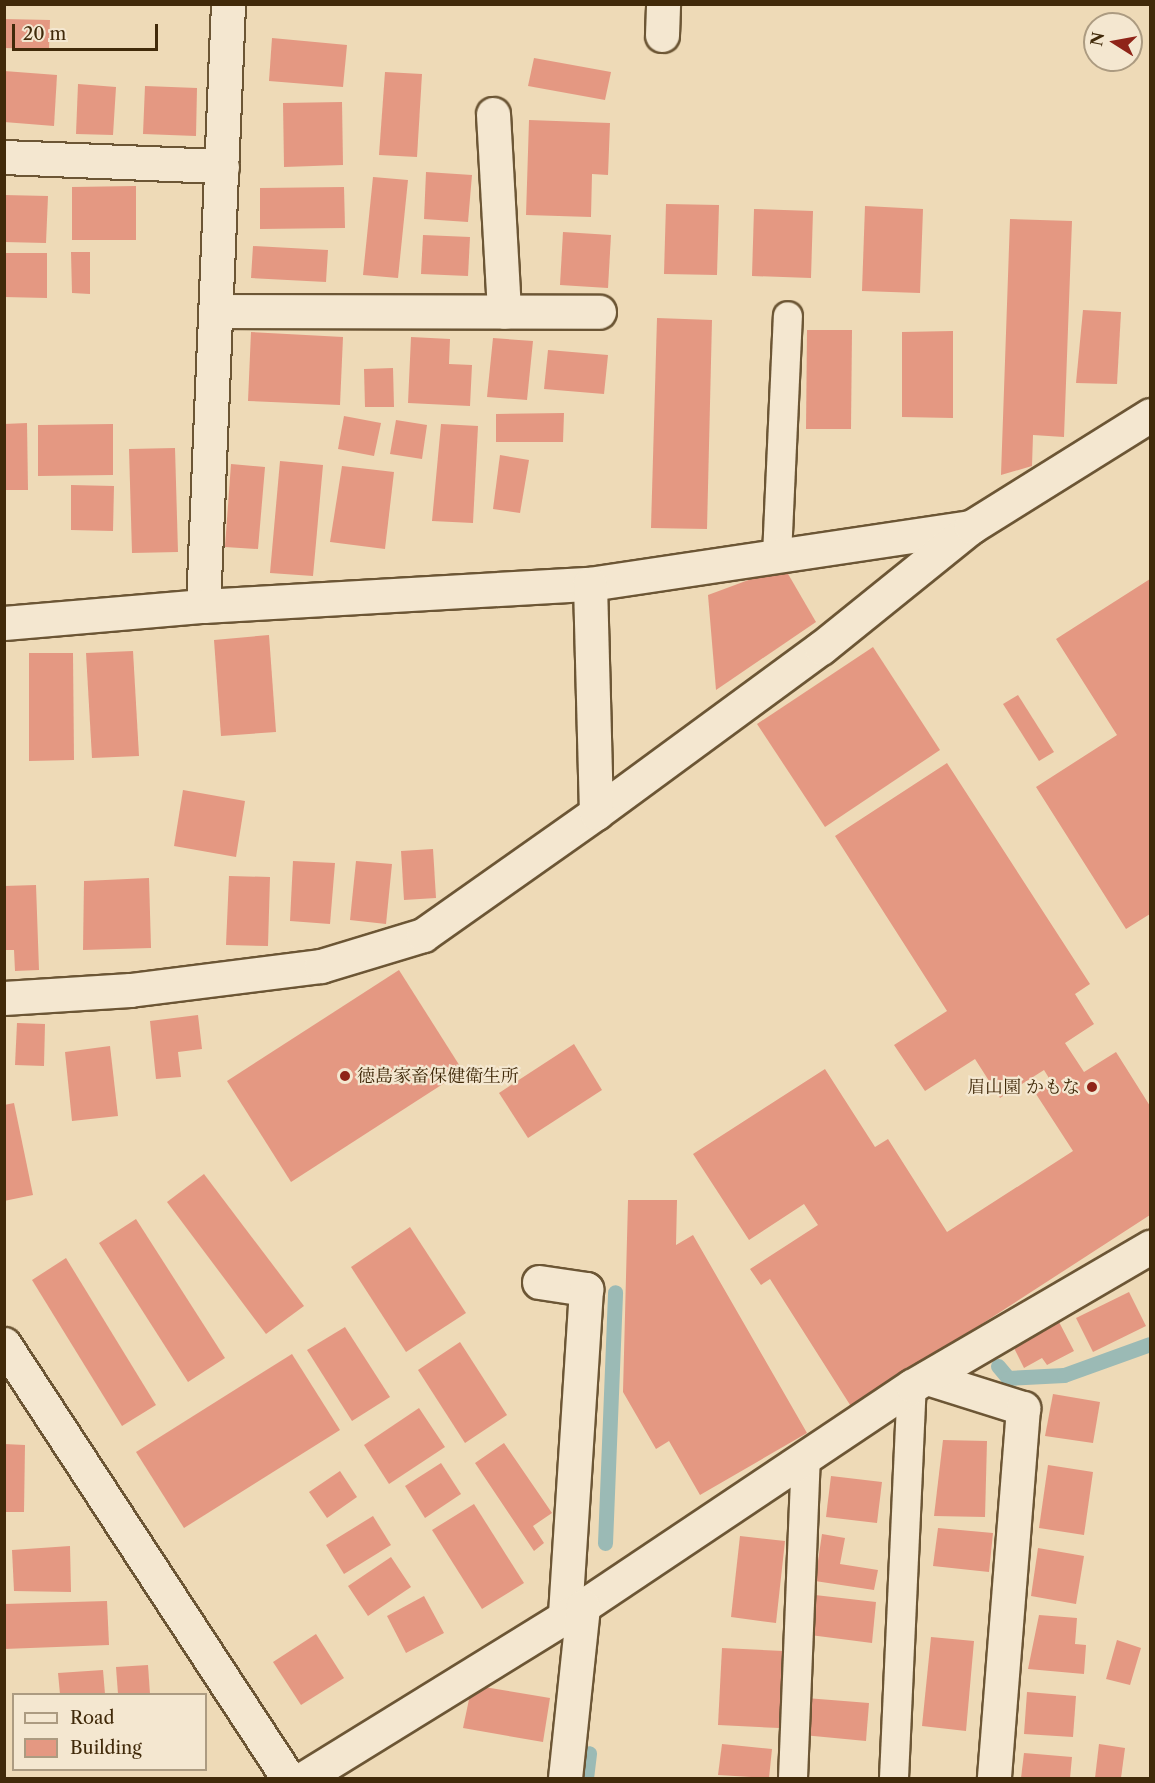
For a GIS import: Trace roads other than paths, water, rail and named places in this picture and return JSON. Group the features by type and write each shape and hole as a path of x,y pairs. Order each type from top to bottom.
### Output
{"street":[{"path":"203,606 228,4"},
{"path":"494,114 504,312"},
{"path":"4,157 222,166"},
{"path":"216,311 599,312"},
{"path":"4,998 130,990 321,966 423,935 596,813 821,648 971,527 1150,416"},
{"path":"4,623 203,606 590,584 971,527"},
{"path":"590,584 596,813"},
{"path":"304,1779 574,1612 920,1382 1150,1247"},
{"path":"539,1282 586,1289 574,1612 565,1779"},
{"path":"4,1344 288,1779"},
{"path":"920,1382 1023,1408 994,1779"}],"lane":[{"path":"777,556 788,316"},
{"path":"894,1779 920,1382"},
{"path":"793,1779 806,1457"}],"waterway":[{"path":"605,1543 615,1292"},
{"path":"998,1366 1008,1378 1064,1375 1150,1344"},
{"path":"586,1778 589,1753"}],"place":[{"name":"徳島家畜保健衛生所","path":"345,1076"},
{"name":"眉山園 かもな","path":"1092,1087"}]}
